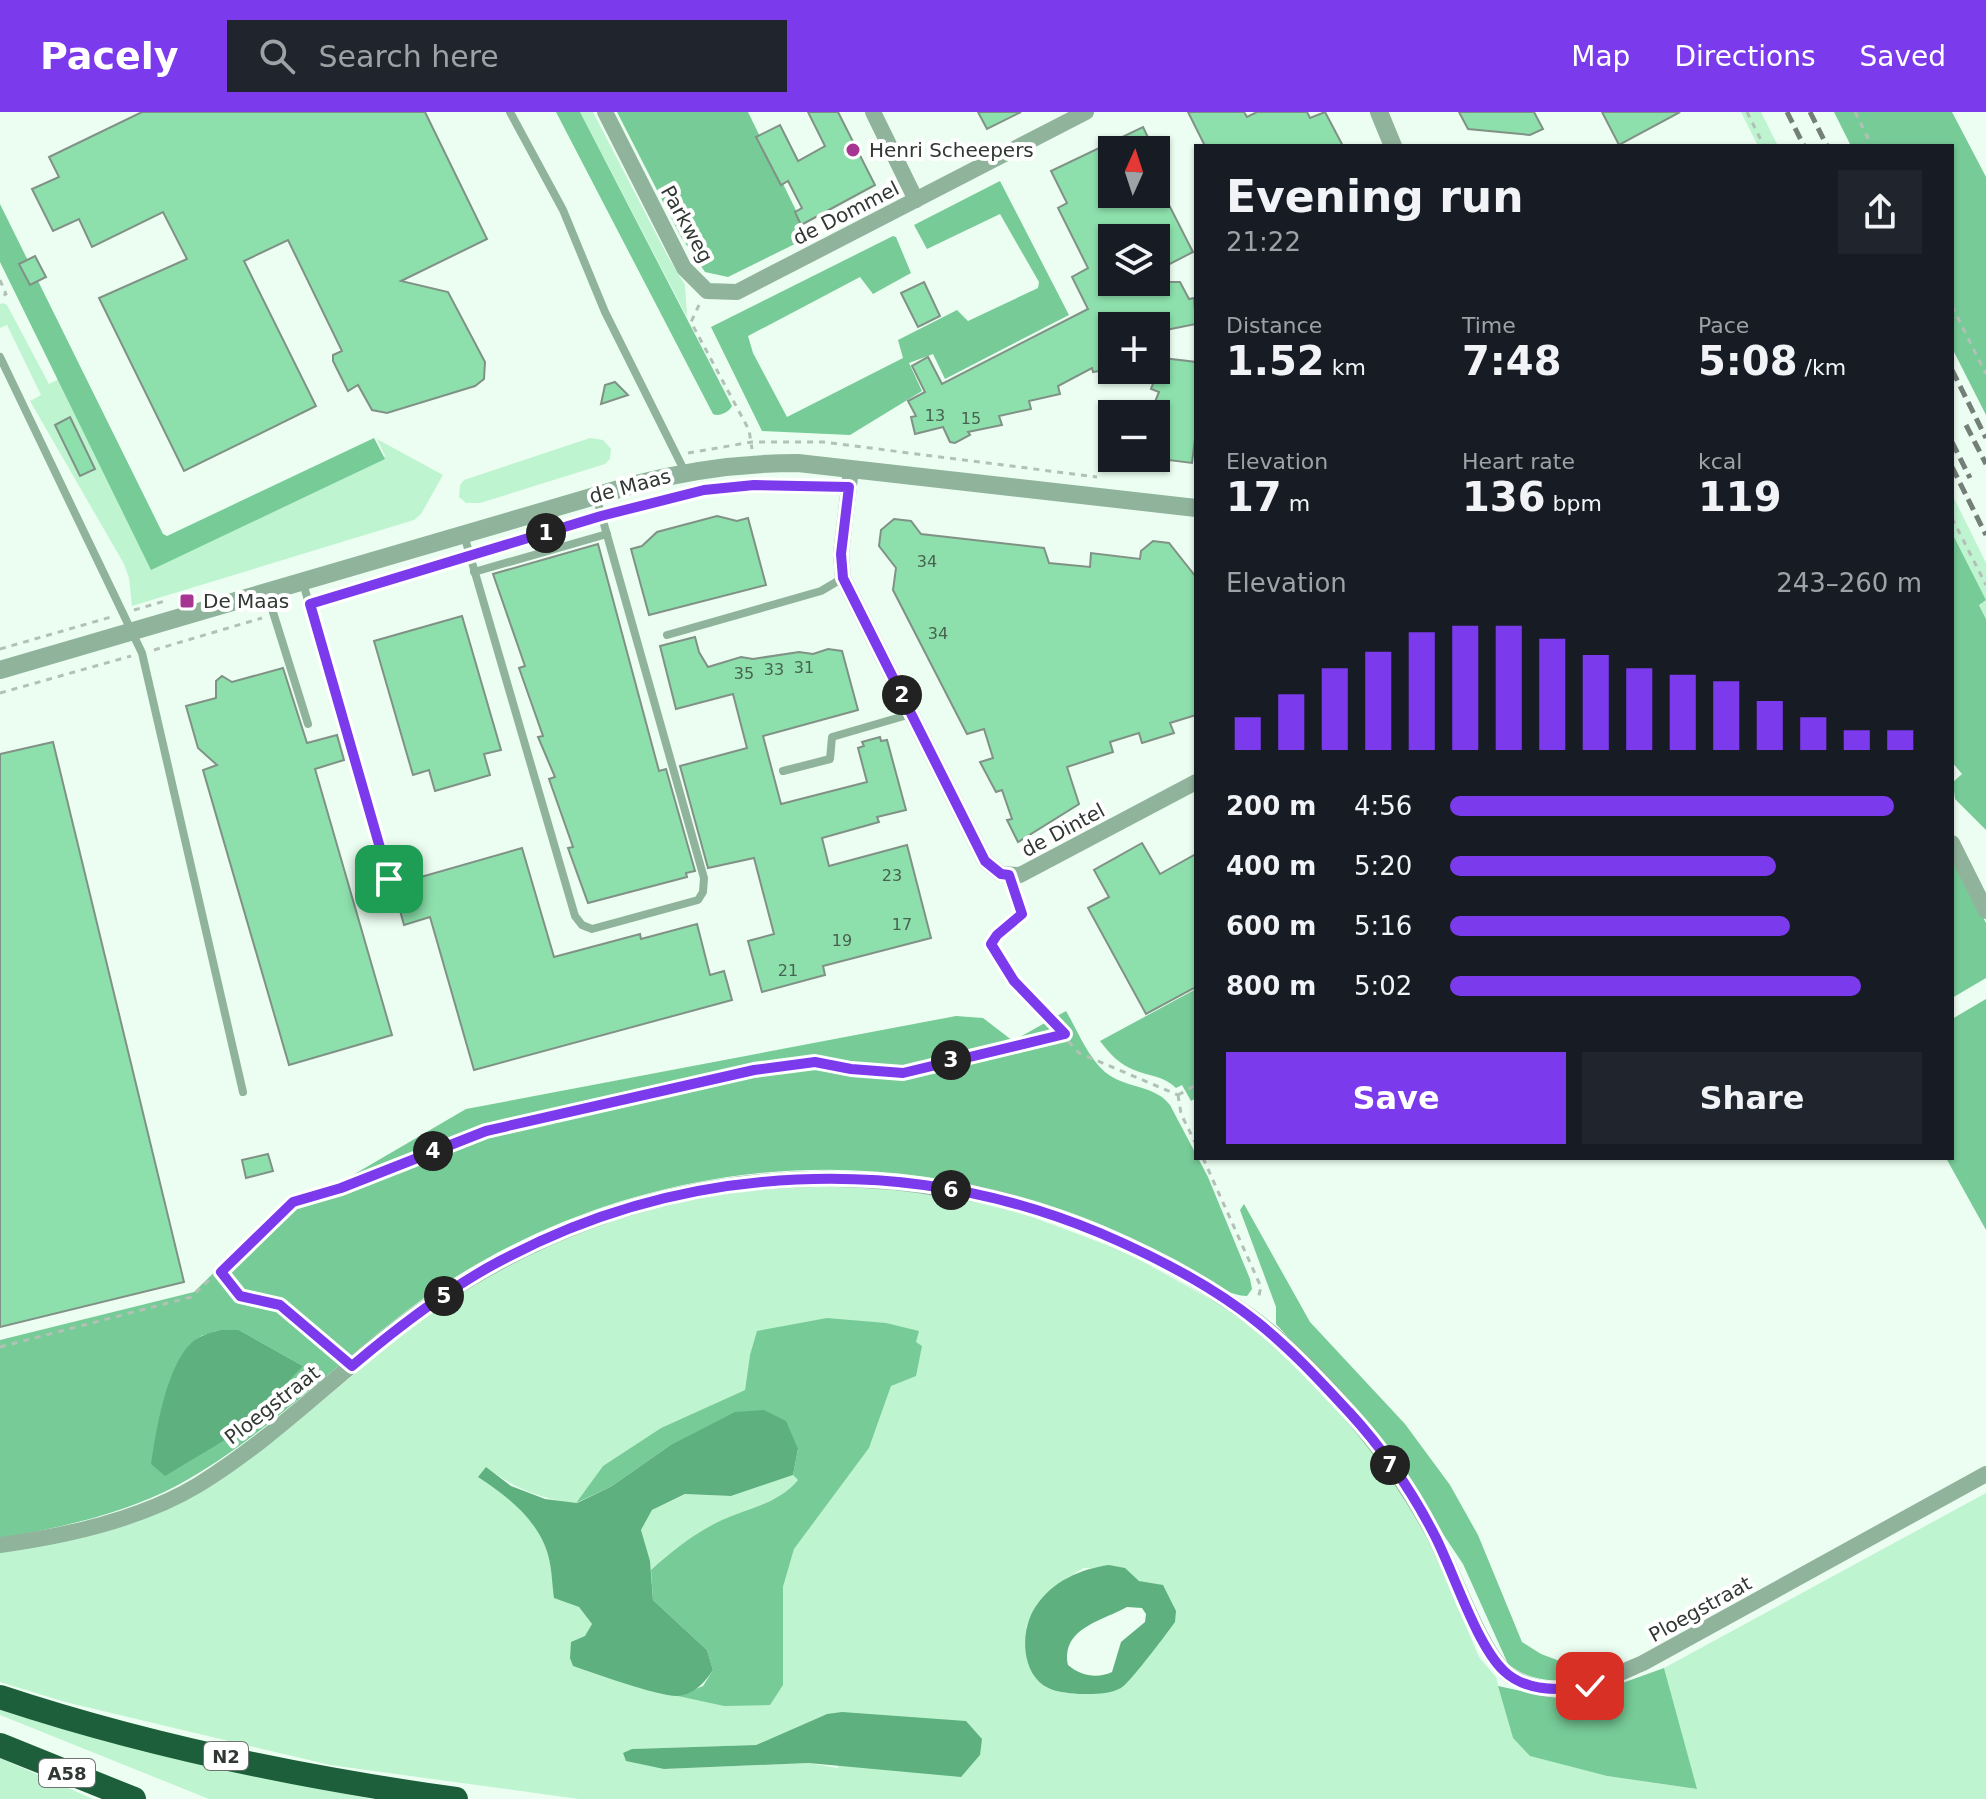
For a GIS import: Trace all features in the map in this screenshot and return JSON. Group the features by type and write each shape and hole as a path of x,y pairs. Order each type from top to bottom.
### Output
{"highway":[{"name":"N2","path":"0,1697 148,1739 281,1768 456,1799"},
{"name":"A58","path":"0,1745 134,1799"}],"street":[{"name":"Parkweg","path":"605,112 684,268 707,291"},
{"path":"873,112 916,200"},
{"name":"de Dommel","path":"707,291 737,292 1086,112"},
{"path":"1379,112 1392,144"},
{"name":"de Maas","path":"0,670 596,496 686,473 752,463 850,478 1194,508"},
{"name":"de Dintel","path":"850,478 841,554 843,578 985,861 1001,874 1020,875 1194,783"},
{"path":"1954,847 1986,911"},
{"name":"Ploegstraat","path":"0,1545 44,1539 104,1522 193,1488 284,1425 429,1305 498,1262 547,1238 598,1217 674,1195 743,1182 793,1178 853,1177 918,1184 1003,1199 1069,1220 1128,1245 1181,1273 1253,1319 1352,1415 1404,1483 1434,1534 1488,1649 1502,1669 1515,1679 1559,1692 1590,1686 1643,1663 1986,1474"}],"lane":[{"path":"510,112 563,210 605,312 686,473"},
{"path":"0,357 142,653 243,1092"},
{"path":"464,535 575,916 582,925 592,929 698,900 703,892 704,878 596,496"},
{"path":"474,572 607,534"},
{"path":"667,635 821,591 843,578"},
{"path":"302,582 389,879"},
{"path":"267,592 308,724"},
{"path":"783,771 830,759 832,737 911,714"},
{"path":"997,935 1022,914 1009,875"}],"path":[{"path":"1747,112 1763,144"},
{"path":"1855,112 1871,144"},
{"path":"0,280 6,294 0,297"},
{"name":"Parkweg","path":"707,291 691,322 749,430 752,463"},
{"path":"1954,310 1986,374"},
{"name":"de Maas","path":"310,604 601,516 704,490 850,478"},
{"path":"1954,522 1986,585"},
{"path":"0,693 276,614"},
{"path":"997,935 991,944 1014,981 1079,1053 1178,1095"},
{"path":"0,1347 191,1297 293,1202 341,1188 486,1131 754,1070 815,1062 851,1069 903,1073 1065,1034"},
{"path":"1178,1095 1194,1086"},
{"path":"1178,1095 1181,1114 1194,1140"},
{"path":"1204,1160 1261,1287 1253,1319"},
{"path":"221,1272 240,1296 280,1305 352,1366"}],"shaded area":[{"path":"556,112 580,112 732,406 726,412 713,414"},
{"path":"580,112 593,112 685,285 687,317"},
{"path":"617,112 748,112 809,237 728,277 705,272 681,237"},
{"path":"1741,112 1761,112 1777,144 1757,144"},
{"path":"1834,112 1952,112 1986,177 1986,415 1954,352 1954,144 1850,144"},
{"path":"1000,181 1069,315 945,379 933,354 909,363 922,391 850,435 762,431 711,327 896,237 911,273 873,294 860,277 748,336 753,353 787,417 903,358 898,340 957,310 968,321 1038,288 1039,282 1000,214 927,249 914,225"},
{"path":"0,204 163,534 167,536 374,438 385,459 151,570 0,262"},
{"path":"0,304 7,305 49,384 59,379 151,569 385,456 377,439 443,475 421,514 414,520 132,606 124,564 30,401 41,395 7,325 0,328"},
{"path":"590,438 603,440 611,449 610,459 605,464 480,503 466,503 459,497 460,485 464,480"},
{"path":"1954,498 1986,563 1986,600 1954,537"},
{"path":"1954,537 1986,600 1979,605 1986,619 1986,830 1955,799 1954,781 1962,774 1954,764"},
{"path":"1986,600 1986,619 1979,604"},
{"path":"1954,858 1986,923 1986,978 1954,997"},
{"path":"1194,990 1194,1099 1191,1101 1182,1085 1176,1088 1161,1079 1129,1068 1100,1041"},
{"path":"1986,999 1986,1230 1947,1160 1954,1160 1954,1018"},
{"path":"1066,1011 1102,1069 1117,1079 1157,1094 1170,1105 1194,1150 1194,1160 1199,1160 1208,1177 1250,1279 1252,1289 1247,1296 1221,1289 1131,1238 1038,1202 990,1189 941,1179 841,1170 742,1175 700,1182 658,1191 576,1217 497,1253 460,1274 393,1321 274,1420 178,1485 91,1519 0,1538 0,1340 194,1292 285,1203 295,1197 310,1200 466,1109 956,1016 983,1018 1013,1041","holes":["220,1330 239,1330 303,1366 189,1345 201,1336"]},
{"path":"852,1184 1000,1205 1126,1252 1221,1305 1270,1342 1349,1420 1398,1487 1430,1539 1479,1657 1496,1677 1513,1738 1531,1756 1607,1776 1696,1789 1664,1668 1986,1493 1986,1799 579,1799 330,1765 65,1702 0,1682 0,1552 106,1530 287,1430 433,1309 548,1243 675,1201 745,1189","holes":["750,1355 891,1386 869,1448 794,1549 783,1587 783,1685 724,1706 604,1677 574,1666 592,1624 579,1607 555,1598 548,1555 530,1520 479,1477 486,1467 529,1492 576,1503 603,1466 661,1428 745,1390","1084,1568 1125,1569 1139,1581 1169,1631 1135,1673 1118,1687 1088,1693 1065,1693 1026,1627 1043,1600 1057,1586","827,1714 838,1768 808,1763 664,1769 632,1749 756,1745"]},
{"path":"1244,1204 1310,1322 1405,1424 1450,1485 1478,1535 1522,1642 1541,1654 1581,1669 1606,1671 1581,1678 1556,1680 1531,1676 1508,1664 1463,1564 1441,1531 1357,1413 1276,1324 1276,1307 1240,1210"},
{"path":"827,1318 886,1323 919,1331 916,1342 922,1346 916,1376 891,1386 869,1448 794,1549 783,1587 783,1685 770,1705 724,1706 678,1696 703,1686 713,1670 707,1650 653,1600 651,1570 703,1530 782,1495 798,1480 793,1475 798,1449 669,1446 612,1486 576,1503 603,1466 661,1428 745,1390 757,1331"},
{"path":"220,1330 239,1330 303,1366 243,1429 165,1476 151,1464 169,1383 182,1354 191,1343"},
{"path":"764,1410 786,1421 798,1449 793,1475 731,1496 685,1494 652,1510 641,1530 650,1561 653,1600 707,1650 713,1670 694,1690 678,1696 642,1689 573,1666 571,1642 585,1636 592,1624 579,1607 554,1598 548,1555 537,1531 510,1501 478,1477 486,1467 511,1486 545,1499 577,1503 612,1486 669,1446 735,1412"},
{"path":"793,1475 798,1480 782,1494 703,1530 651,1570 641,1530 652,1510 686,1494 731,1496"},
{"path":"1109,1565 1125,1568 1139,1581 1163,1585 1176,1611 1175,1622 1121,1688 1090,1694 1051,1689 1035,1678 1027,1658 1026,1636 1031,1615 1043,1597 1059,1583","holes":["1127,1607 1142,1608 1146,1614 1145,1622 1121,1642 1112,1672 1089,1675 1068,1665 1071,1642 1086,1627"]},
{"path":"1664,1668 1697,1789 1607,1776 1530,1756 1513,1738 1498,1686 1555,1698 1589,1695"},
{"path":"0,1706 290,1783 371,1799 209,1799 0,1715"},
{"path":"842,1712 966,1721 982,1739 980,1755 961,1777 808,1763 664,1769 626,1761 623,1753 632,1749 756,1745 827,1714"},
{"path":"0,1758 93,1799 0,1799"}],"building":[{"path":"142,112 425,112 487,239 401,281 448,292 485,362 484,379 475,386 387,413 372,410 358,385 348,391 333,361 333,355 342,351 288,240 244,261 316,406 184,471 99,298 187,259 163,212 92,247 79,219 53,231 32,189 59,177 49,157"},
{"path":"808,112 838,112 875,185 801,225 795,212 802,208 788,181 781,185 756,137 780,125 798,161 825,146"},
{"path":"978,112 1021,112 987,129"},
{"path":"1188,112 1244,112 1247,117 1257,112 1307,112 1310,118 1325,112 1342,144 1204,144"},
{"path":"1459,112 1534,112 1543,129 1530,135 1468,129"},
{"path":"1602,112 1680,112 1621,144"},
{"path":"1143,127 1147,136 1124,136"},
{"path":"1098,149 1098,208 1170,207 1193,252 1170,264 1170,224 1098,224 1098,296 1170,296 1170,282 1180,282 1189,299 1194,298 1194,324 1170,329 1170,312 1098,312 1098,371 1093,372 1092,368 1058,386 1060,394 1029,401 1031,409 999,416 1002,425 968,432 970,435 955,443 950,442 943,427 915,434 911,417 916,416 908,401 925,392 912,366 928,357 942,384 1088,309 1072,277 1088,268 1058,208 1067,203 1051,171"},
{"path":"35,256 46,277 30,285 19,264"},
{"path":"924,282 940,316 918,327 901,293"},
{"path":"1170,359 1194,362 1192,463 1170,460 1170,400 1156,400 1159,392 1151,389 1153,384 1170,384"},
{"path":"615,382 628,395 601,404 605,385"},
{"path":"70,417 95,469 80,476 55,425"},
{"path":"717,516 737,521 748,518 766,585 649,615 631,549 642,546 657,532"},
{"path":"894,519 911,521 921,534 1044,548 1049,563 1090,567 1091,553 1140,559 1141,551 1153,541 1169,543 1194,574 1194,716 1170,723 1174,733 1142,743 1139,733 1110,742 1113,752 1067,767 1079,804 1018,842 1007,820 1012,819 1002,790 996,792 980,762 993,758 984,729 967,734 893,590 896,568 879,546 881,530"},
{"path":"598,544 659,771 666,769 695,871 686,873 687,877 588,903 568,848 573,847 549,779 555,777 538,737 543,736 519,668 525,666 493,574"},
{"path":"462,616 501,750 484,754 490,775 435,791 429,770 413,775 374,641"},
{"path":"695,637 708,667 741,657 753,659 799,652 813,654 828,649 842,651 858,710 763,736 781,804 867,782 858,748 864,746 862,742 880,737 881,741 887,740 906,810 877,817 879,822 822,838 829,866 907,845 931,938 823,966 825,975 762,992 748,941 774,934 754,858 708,868 680,766 747,748 733,694 676,709 660,646"},
{"path":"283,668 307,743 337,735 344,760 315,769 392,1035 289,1065 203,770 217,765 198,748 186,706 216,698 216,681 222,676 232,682"},
{"path":"53,742 184,1282 0,1327 0,754"},
{"path":"1142,843 1160,874 1194,855 1194,988 1146,1014 1088,908 1109,897 1094,870"},
{"path":"522,848 554,957 640,934 641,939 697,924 710,975 724,971 732,1000 474,1070 430,917 404,925 393,885"},
{"path":"268,1154 273,1171 246,1178 242,1160"}],"railway":[{"path":"1787,112 1803,144"},
{"path":"1810,112 1826,144"},
{"path":"1954,374 1986,438"},
{"path":"1966,425 1986,464"},
{"path":"1954,446 1970,478"},
{"path":"1954,471 1986,535"}],"place":[{"name":"Henri Scheepers","path":"853,150"},
{"name":"De Maas","path":"187,601"}],"route":[{"path":"389,879 310,604 601,516 704,490 754,485 849,487 841,554 843,578 985,861 1001,874 1009,875 1022,914 991,944 1014,981 1065,1034 903,1073 851,1069 815,1062 754,1070 486,1131 341,1188 293,1202 221,1272 240,1296 280,1305 352,1366 429,1305 498,1262 598,1217 674,1195 743,1182 853,1177 918,1184 1003,1199 1069,1220 1128,1245 1181,1273 1253,1319 1352,1415 1404,1483 1434,1534 1488,1649 1502,1669 1515,1679 1559,1692 1590,1686"}]}
